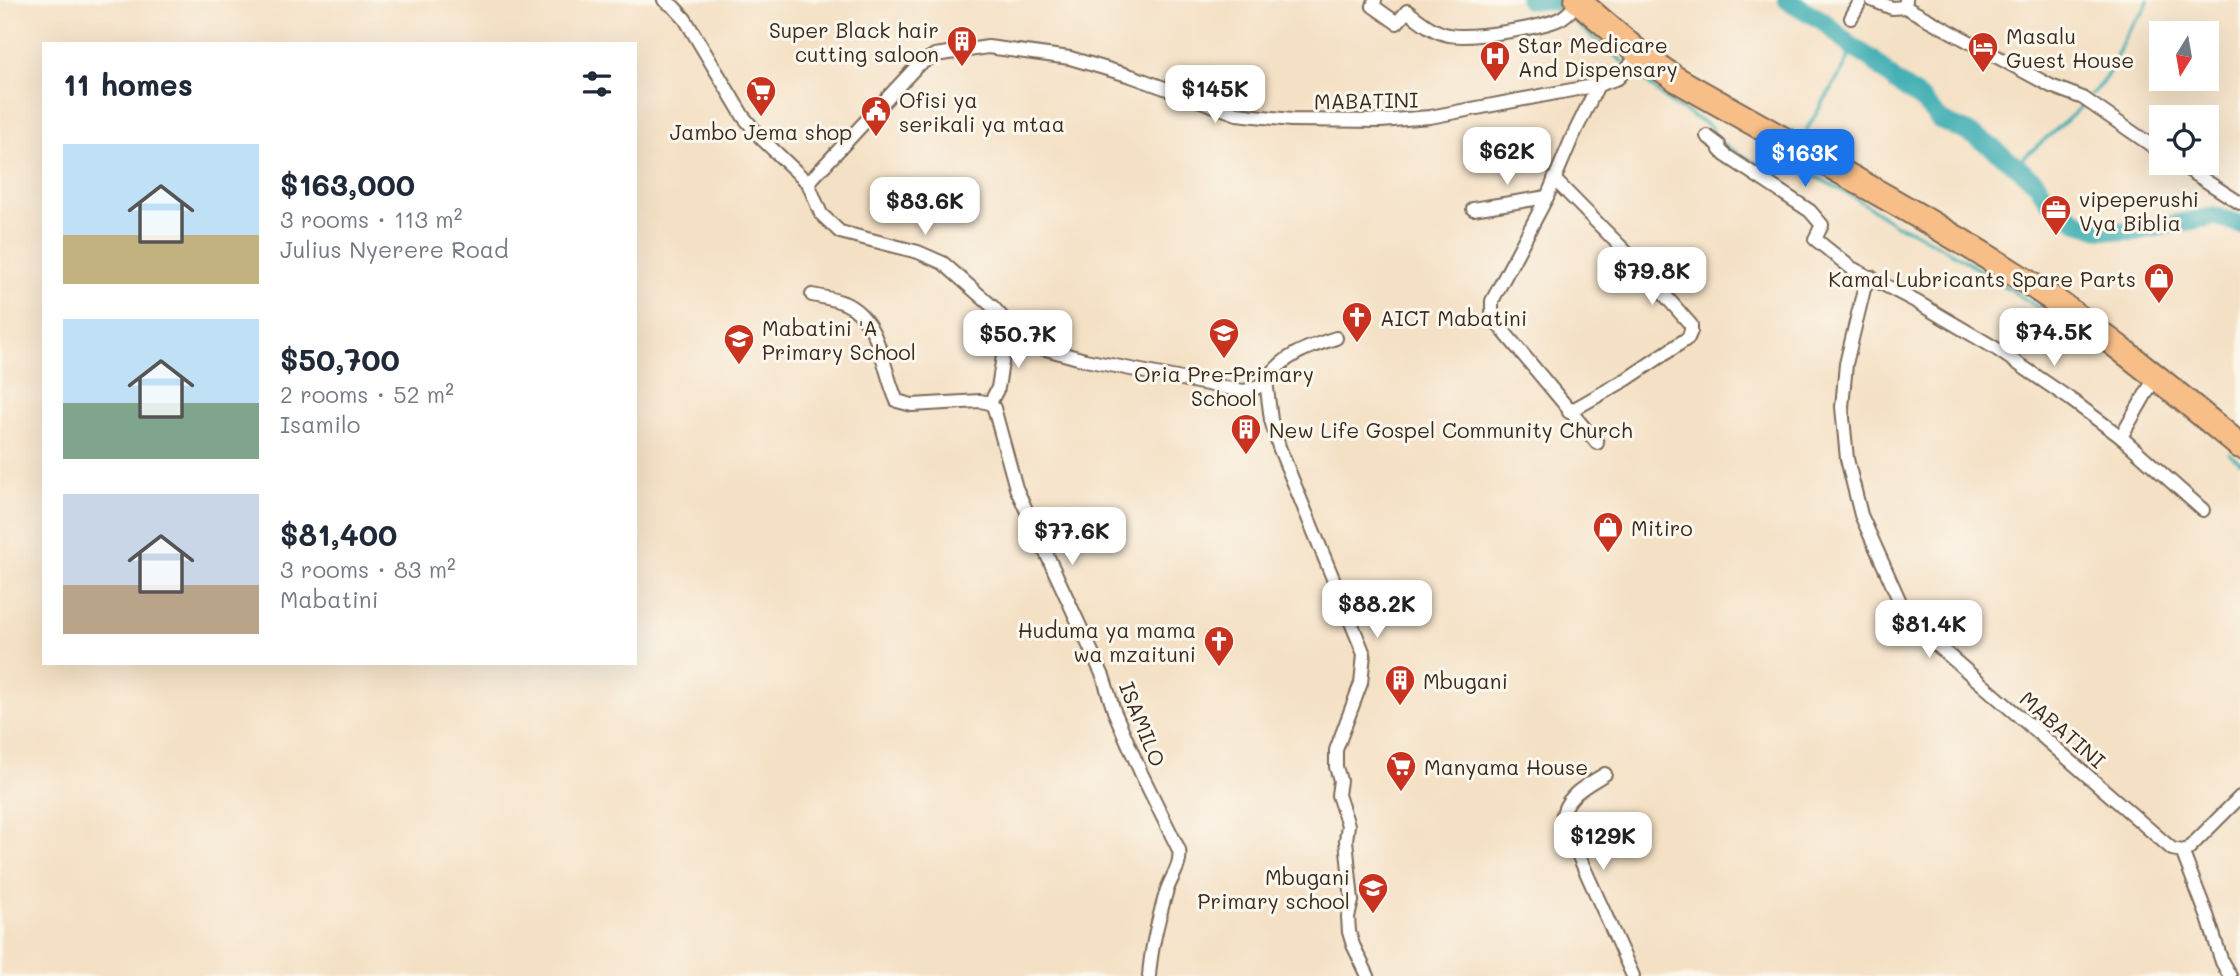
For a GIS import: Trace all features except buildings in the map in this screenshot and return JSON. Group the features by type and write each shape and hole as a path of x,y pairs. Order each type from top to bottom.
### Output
{"highway":[{"path":"1572,8 1676,79 1905,208 2022,279 2087,323 2240,446"}],"street":[{"path":"664,0 685,19 720,80 755,130 808,183 821,214 840,232 929,256 943,264 1021,338 1035,346 1085,360 1243,391 1256,388 1266,381 1275,368 1287,358 1336,338"},
{"path":"1375,0 1373,6 1397,23 1406,11 1448,35 1475,35 1537,26 1572,8"},
{"path":"1851,18 1861,0"},
{"path":"1872,0 1892,8 1905,4 2052,86 2083,98 2149,144"},
{"name":"MABATINI","path":"808,183 918,65 935,55 963,50 988,47 1070,58 1131,76 1237,114 1291,120 1381,121 1430,117 1598,85 1618,78 1640,54"},
{"path":"1597,443 1495,321 1492,301 1547,197 1598,85"},
{"path":"1707,136 1719,145 1725,155 1810,211 1822,225 1815,239 1850,267 1895,289 1995,348 2070,399 2121,437 2203,510"},
{"path":"2197,175 2240,203"},
{"path":"1554,179 1633,260 1691,325 1688,338 1569,412"},
{"path":"1473,209 1547,197"},
{"name":"MABATINI","path":"1871,277 1864,289 1846,364 1842,407 1847,459 1861,515 1901,604 1947,654 2172,849 2182,851"},
{"path":"812,295 844,303 862,314 873,333 897,401 912,405 981,401 990,403 998,388 1008,324"},
{"path":"2121,437 2156,376"},
{"path":"1266,381 1271,420 1279,447 1364,654 1361,683 1336,750 1336,766 1340,780 1338,794 1348,825 1346,840 1352,901 1348,917 1349,932 1368,976"},
{"name":"ISAMILO","path":"990,403 997,415 1016,488 1103,676 1114,711 1141,773 1179,850 1179,864 1167,890 1154,936 1149,976"},
{"path":"1605,774 1569,800 1563,809 1562,819 1633,976"},
{"path":"2230,976 2222,962 2182,851 2195,842 2240,797"}],"waterway":[{"path":"1529,0 1555,1"},
{"path":"1787,0 1823,21 1852,47 1872,59 1895,81 1922,100 1940,120 1992,147 2036,182 2047,199 2078,222 2098,229 2133,232 2215,216 2240,224"},
{"path":"2090,95 2103,82 2148,0"},
{"path":"1551,3 1623,62"},
{"path":"1807,129 1845,66 1852,47"},
{"path":"1635,71 1667,101 1711,127 1714,135"},
{"path":"2015,166 2082,105"},
{"path":"1724,145 1775,174 1786,161"},
{"path":"1787,161 1857,199 1896,225 1909,229 1954,254 2039,308"},
{"path":"2229,453 2240,462"}],"place":[{"name":"Super Black hair cutting saloon","path":"962,68"},
{"name":"Masalu Guest House","path":"1983,74"},
{"name":"Star Medicare And Dispensary","path":"1495,83"},
{"name":"Jambo Jema shop","path":"761,118"},
{"name":"Ofisi ya serikali ya mtaa","path":"876,138"},
{"name":"vipeperushi Vya Biblia","path":"2056,237"},
{"name":"Kamal Lubricants Spare Parts","path":"2159,305"},
{"name":"AICT Mabatini","path":"1357,344"},
{"name":"Oria Pre-Primary School","path":"1224,360"},
{"name":"Mabatini 'A Primary School","path":"739,366"},
{"name":"New Life Gospel Community Church","path":"1246,456"},
{"name":"Mitiro","path":"1608,554"},
{"name":"Huduma ya mama wa mzaituni","path":"1219,668"},
{"name":"Mbugani","path":"1400,707"},
{"name":"Manyama House","path":"1401,793"},
{"name":"Mbugani Primary school","path":"1373,915"}]}
